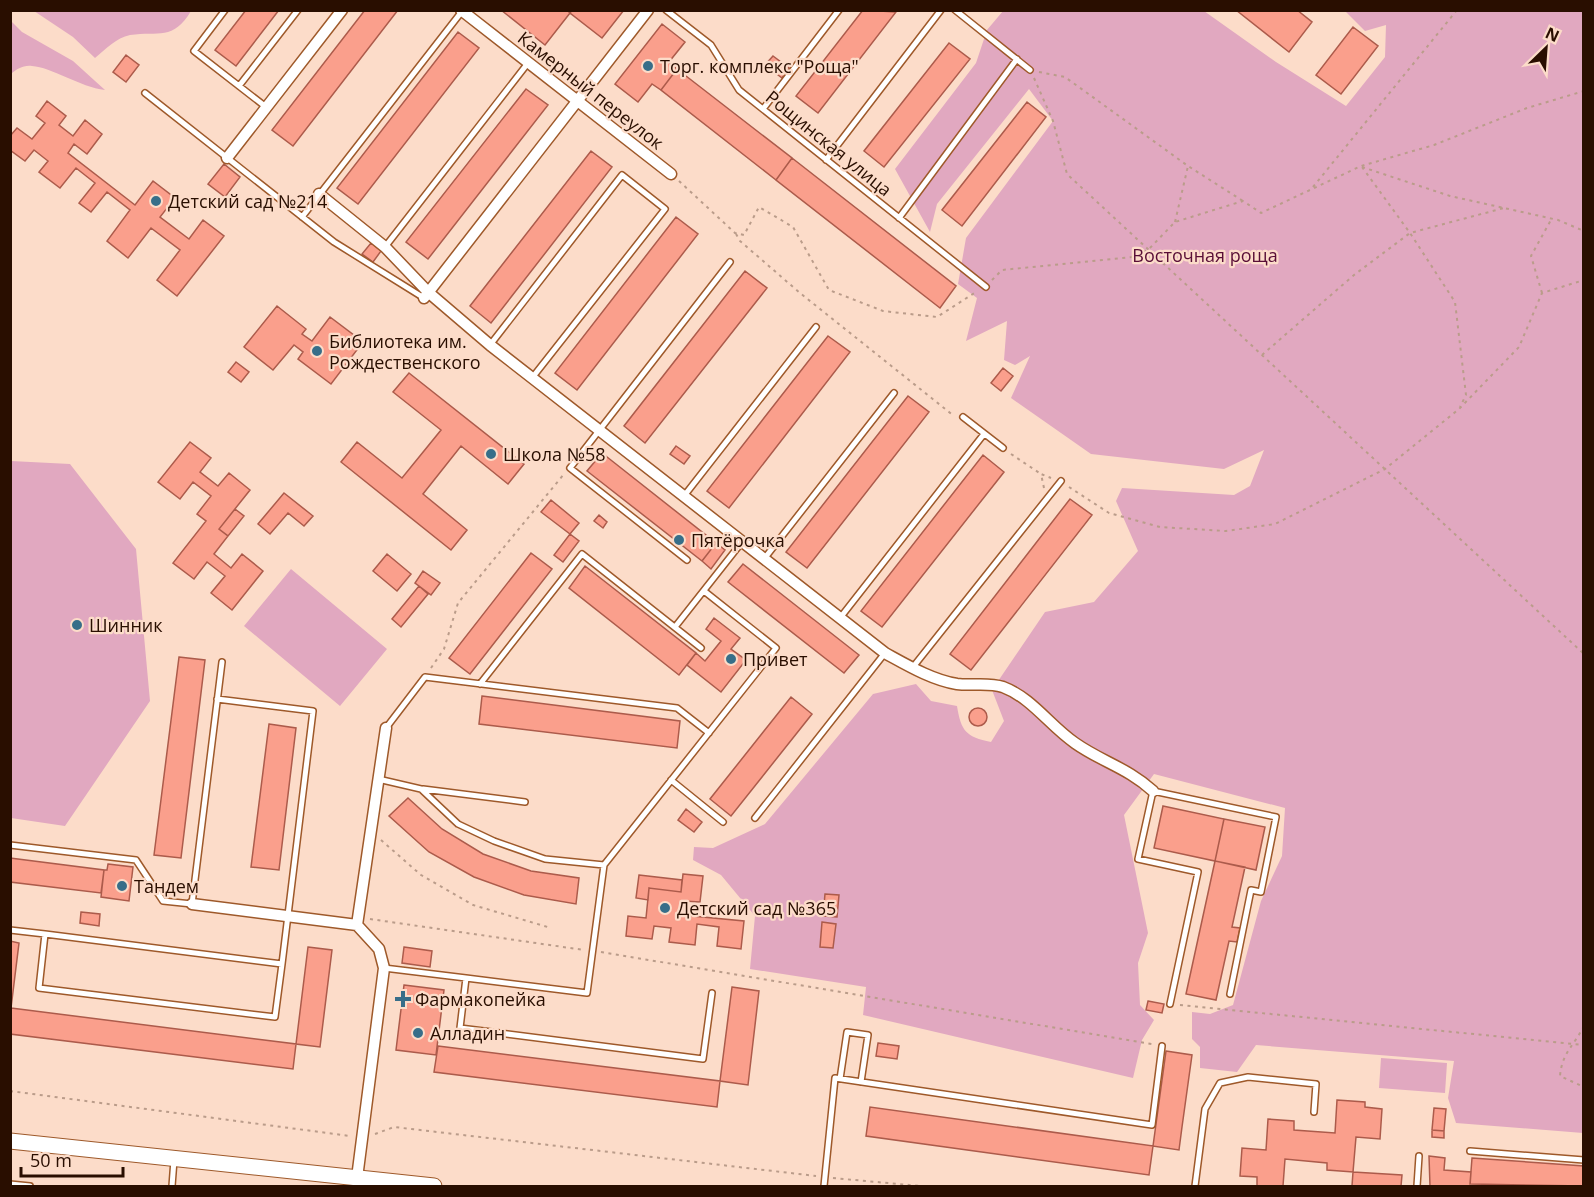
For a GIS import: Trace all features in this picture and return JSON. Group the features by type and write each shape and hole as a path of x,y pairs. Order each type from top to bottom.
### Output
{"main road":[{"path":"10,1141 434,1186"}],"street":[{"path":"227,158 342,10"},
{"path":"426,295 648,10"},
{"name":"Камерный переулок","path":"462,11 671,174"},
{"path":"319,194 385,247 426,295 885,653 956,684 1001,687 1014,693 1029,702 1074,742 1098,757 1134,774 1153,791"},
{"path":"357,1178 384,968 379,949 357,921 386,728"},
{"path":"192,904 288,916 357,921"}],"lane":[{"path":"225,10 194,51 266,107"},
{"path":"239,86 298,10"},
{"name":"Рощинская улица","path":"666,10 711,45 739,90 986,287"},
{"path":"763,109 839,10"},
{"path":"826,160 941,10"},
{"path":"955,10 1030,70"},
{"path":"302,217 462,11"},
{"path":"899,218 1017,59"},
{"path":"385,247 528,63"},
{"path":"145,93 334,242 426,295"},
{"path":"490,345 622,175 665,208 532,378"},
{"path":"687,560 570,468 730,262"},
{"path":"684,496 816,327"},
{"path":"765,559 894,393"},
{"path":"963,417 1003,448"},
{"path":"840,618 984,434"},
{"path":"913,667 1061,481"},
{"path":"675,627 742,543"},
{"path":"480,684 582,554 701,648"},
{"path":"384,968 587,993 604,865 776,648 704,591"},
{"path":"755,818 885,653"},
{"path":"10,845 136,860 163,900 192,904 222,662"},
{"path":"386,728 425,677 677,708 709,733"},
{"path":"45,934 39,988 275,1017 313,711 217,699"},
{"path":"378,778 421,789 525,802"},
{"path":"671,780 723,822"},
{"path":"421,789 459,824 494,841 545,859 604,865"},
{"path":"1170,1004 1198,872 1138,859 1153,791 1276,817 1261,892 1251,890 1230,994"},
{"path":"10,930 282,964"},
{"path":"466,978 459,1028 703,1059 712,993"},
{"path":"840,1079 847,1032 868,1035 861,1082"},
{"path":"824,1186 836,1078 1152,1125 1162,1046"},
{"path":"1195,1186 1205,1109 1220,1083 1248,1077 1316,1084 1314,1112"},
{"path":"1470,1151 1584,1160"},
{"path":"1417,1186 1419,1156"},
{"path":"172,1186 175,1159"},
{"path":"10,1184 30,1186"}],"path":[{"path":"1311,190 1457,10"},
{"path":"1030,70 1065,77 1188,166 1261,213 1361,166 1434,145 1527,108 1584,91"},
{"path":"1030,70 1053,121 1067,174 1584,654"},
{"path":"1175,222 1188,166"},
{"path":"1361,166 1450,196 1552,218 1584,231"},
{"path":"1361,166 1410,232 1455,302 1466,395 1459,410"},
{"path":"671,174 735,233 740,242 800,293 951,416 963,417"},
{"path":"735,233 744,235 759,207 793,227 829,290 883,311 937,317 986,287 1002,270 1132,257 1148,250 1175,222 1243,201"},
{"path":"1262,355 1354,275 1410,232 1504,208"},
{"path":"1061,481 1109,513 1160,527 1226,531 1275,524 1385,469 1459,410 1519,346 1542,293 1532,256 1552,218"},
{"path":"1542,293 1584,280"},
{"path":"1003,448 1041,474"},
{"path":"425,677 444,649 458,603 570,468"},
{"path":"370,830 421,875 473,905 551,928"},
{"path":"357,921 592,951 1162,1046"},
{"path":"1170,1004 1584,1045"},
{"path":"1584,1026 1574,1044 1562,1058 1560,1076 1584,1087"},
{"path":"10,1091 362,1138 394,1127 920,1186"}],"green space":[{"path":"34,11 191,11 178,27 171,31 125,36 111,44 95,58 73,37"},
{"name":"Восточная роща","path":"1003,11 1204,11 1276,62 1346,106 1385,57 1386,25 1365,31 1345,11 1583,11 1583,1133 1456,1123 1448,1098 1454,1061 1256,1045 1237,1072 1200,1068 1200,1047 1192,1039 1192,1012 1210,1014 1233,1005 1261,901 1282,856 1285,808 1154,774 1124,815 1148,933 1138,963 1140,1005 1154,1020 1142,1040 1133,1078 863,1015 866,987 750,969 755,916 721,875 693,860 694,847 713,848 765,824 873,694 916,684 931,701 957,706 960,721 966,732 976,738 991,742 1004,721 992,690 1045,612 1094,602 1138,551 1116,501 1122,488 1234,495 1250,486 1264,450 1224,469 1091,454 1011,398 1030,356 1015,365 1004,360 1007,321 966,341 977,298 958,284 966,238 1053,121 1029,89 937,204 930,232 895,169 976,63 987,30"},
{"path":"11,21 22,32 73,61 105,90 40,67 23,67 11,74"},
{"name":"Шинник","path":"11,461 70,464 136,549 150,701 65,826 11,818"},
{"path":"291,569 387,649 340,706 244,626"},
{"path":"1381,1058 1447,1063 1445,1093 1379,1088"}],"building":[{"path":"246,10 279,10 236,66 215,50"},
{"path":"365,10 398,10 293,146 272,130"},
{"path":"501,10 567,10 570,13 545,45"},
{"path":"572,10 624,10 602,38 570,13"},
{"path":"863,10 896,12 818,113 796,96"},
{"path":"1236,10 1297,10 1312,22 1289,52"},
{"path":"662,24 685,42 669,62 677,69 661,90 652,84 638,102 615,84"},
{"path":"1353,27 1378,46 1341,94 1316,75"},
{"path":"458,32 479,48 358,204 337,188"},
{"path":"949,43 970,59 884,167 864,151"},
{"path":"126,55 139,65 126,82 113,72"},
{"path":"773,56 789,68 782,78 765,65"},
{"path":"677,69 792,158 776,180 661,90"},
{"path":"526,89 548,105 428,259 406,242"},
{"name":"Детский сад №214","path":"47,101 66,116 59,125 73,136 85,120 102,134 87,154 74,144 68,153 135,205 153,181 175,198 160,217 189,239 203,220 224,236 177,296 157,280 180,250 151,228 128,258 107,241 130,210 107,192 91,212 79,203 95,183 76,168 60,188 39,172 48,161 34,150 25,161 10,150 10,136 17,128 32,139 45,123 36,116"},
{"path":"1027,102 1046,117 962,226 942,210"},
{"path":"591,151 612,167 491,323 470,306"},
{"path":"792,158 956,286 940,308 776,180"},
{"path":"224,164 240,177 225,197 208,184"},
{"path":"676,217 698,234 577,390 555,373"},
{"path":"371,243 381,251 373,262 362,254"},
{"path":"745,271 767,288 645,443 624,426"},
{"path":"277,306 306,329 302,334 312,341 330,317 363,342 331,384 298,359 303,352 294,345 273,370 244,347"},
{"path":"828,336 850,352 729,508 707,491"},
{"path":"236,362 249,372 241,382 228,372"},
{"path":"1003,368 1013,376 1001,391 991,383"},
{"name":"Школа №58","path":"409,373 524,464 508,484 461,446 423,494 467,530 451,550 341,462 357,442 402,478 441,430 393,392"},
{"path":"908,396 929,412 807,568 786,552"},
{"path":"190,442 211,458 200,472 218,486 229,473 250,490 219,529 228,536 214,554 231,568 242,554 263,571 232,610 211,593 225,576 207,562 194,579 173,563 206,521 197,514 211,496 193,482 180,499 158,482"},
{"path":"676,446 690,456 684,464 670,454"},
{"path":"602,453 716,543 702,561 587,471"},
{"path":"983,455 1004,472 882,627 861,611"},
{"path":"284,493 313,516 304,526 288,513 270,534 258,524"},
{"path":"1070,499 1092,515 971,670 950,654"},
{"path":"551,500 579,523 570,534 541,512"},
{"path":"235,509 244,516 228,536 219,529"},
{"path":"599,515 607,522 603,528 594,521"},
{"path":"570,534 579,541 563,562 554,555"},
{"path":"716,543 725,550 711,569 702,561"},
{"path":"531,553 552,569 470,674 449,658"},
{"path":"387,554 411,574 397,591 373,571"},
{"path":"743,564 859,655 844,673 728,582"},
{"path":"585,566 696,653 679,675 569,588"},
{"path":"423,571 440,583 431,595 415,583"},
{"path":"419,586 428,594 401,627 392,619"},
{"path":"714,618 740,638 731,649 746,660 721,692 687,665 696,653 705,661 721,641 706,629"},
{"path":"179,657 205,660 181,858 154,855"},
{"path":"482,696 680,721 677,748 479,724"},
{"path":"791,697 812,714 731,816 710,799"},
{"path":"978,708 984,711 987,717 984,723 978,726 972,723 969,717 972,711"},
{"path":"269,724 296,728 279,870 251,867"},
{"path":"408,798 442,829 483,854 531,871 579,878 576,904 524,895 474,877 429,852 389,816"},
{"path":"1163,806 1224,819 1215,861 1154,848"},
{"path":"686,809 702,822 694,832 678,820"},
{"path":"1224,819 1265,827 1256,870 1215,861"},
{"path":"10,858 104,870 101,893 10,882"},
{"path":"1215,861 1245,867 1232,927 1240,928 1237,942 1229,941 1216,1000 1186,994"},
{"path":"108,864 133,867 129,901 101,897 104,870 107,870"},
{"name":"Детский сад №365","path":"683,874 703,876 700,902 684,901 682,915 744,921 741,949 717,946 719,927 697,924 695,945 669,942 671,928 654,926 652,939 626,936 628,916 646,918 649,888 681,892"},
{"path":"639,875 682,880 681,892 649,888 648,900 636,898"},
{"path":"825,894 839,895 837,917 823,916"},
{"path":"81,912 100,914 99,926 80,923"},
{"path":"822,922 836,924 833,948 820,947"},
{"path":"10,941 19,943 11,1008 10,1008"},
{"path":"308,947 332,950 320,1047 296,1044"},
{"path":"404,947 432,951 430,967 402,963"},
{"name":"Алладин","path":"404,985 444,990 436,1055 396,1050"},
{"path":"732,987 759,991 748,1085 720,1081"},
{"path":"1148,1001 1164,1004 1162,1013 1146,1010"},
{"path":"11,1008 296,1044 293,1069 10,1034"},
{"path":"878,1043 899,1046 897,1059 876,1056"},
{"path":"438,1046 720,1081 717,1107 434,1072"},
{"path":"1166,1051 1192,1055 1179,1150 1153,1146"},
{"path":"1337,1100 1365,1102 1365,1107 1382,1109 1380,1139 1356,1137 1353,1172 1327,1170 1327,1163 1285,1159 1283,1186 1257,1186 1257,1177 1240,1176 1242,1148 1266,1150 1268,1119 1294,1121 1294,1130 1335,1133"},
{"path":"870,1107 1153,1146 1149,1175 866,1136"},
{"path":"1434,1108 1446,1109 1444,1131 1432,1130"},
{"path":"1432,1130 1444,1131 1444,1138 1432,1137"},
{"path":"1429,1156 1445,1158 1444,1170 1471,1172 1470,1186 1430,1186"},
{"path":"1472,1158 1584,1166 1584,1186 1470,1184"},
{"path":"1353,1172 1402,1175 1401,1186 1352,1186"}],"place":[{"name":"Торг. комплекс \"Роща\"","path":"648,66"},
{"name":"Детский сад №214","path":"156,201"},
{"name":"Библиотека им. Рождественского","path":"317,351"},
{"name":"Школа №58","path":"491,454"},
{"name":"Пятёрочка","path":"679,540"},
{"name":"Шинник","path":"77,625"},
{"name":"Привет","path":"731,659"},
{"name":"Тандем","path":"122,886"},
{"name":"Детский сад №365","path":"665,908"},
{"name":"Фармакопейка","path":"403,999"},
{"name":"Алладин","path":"418,1033"}]}
